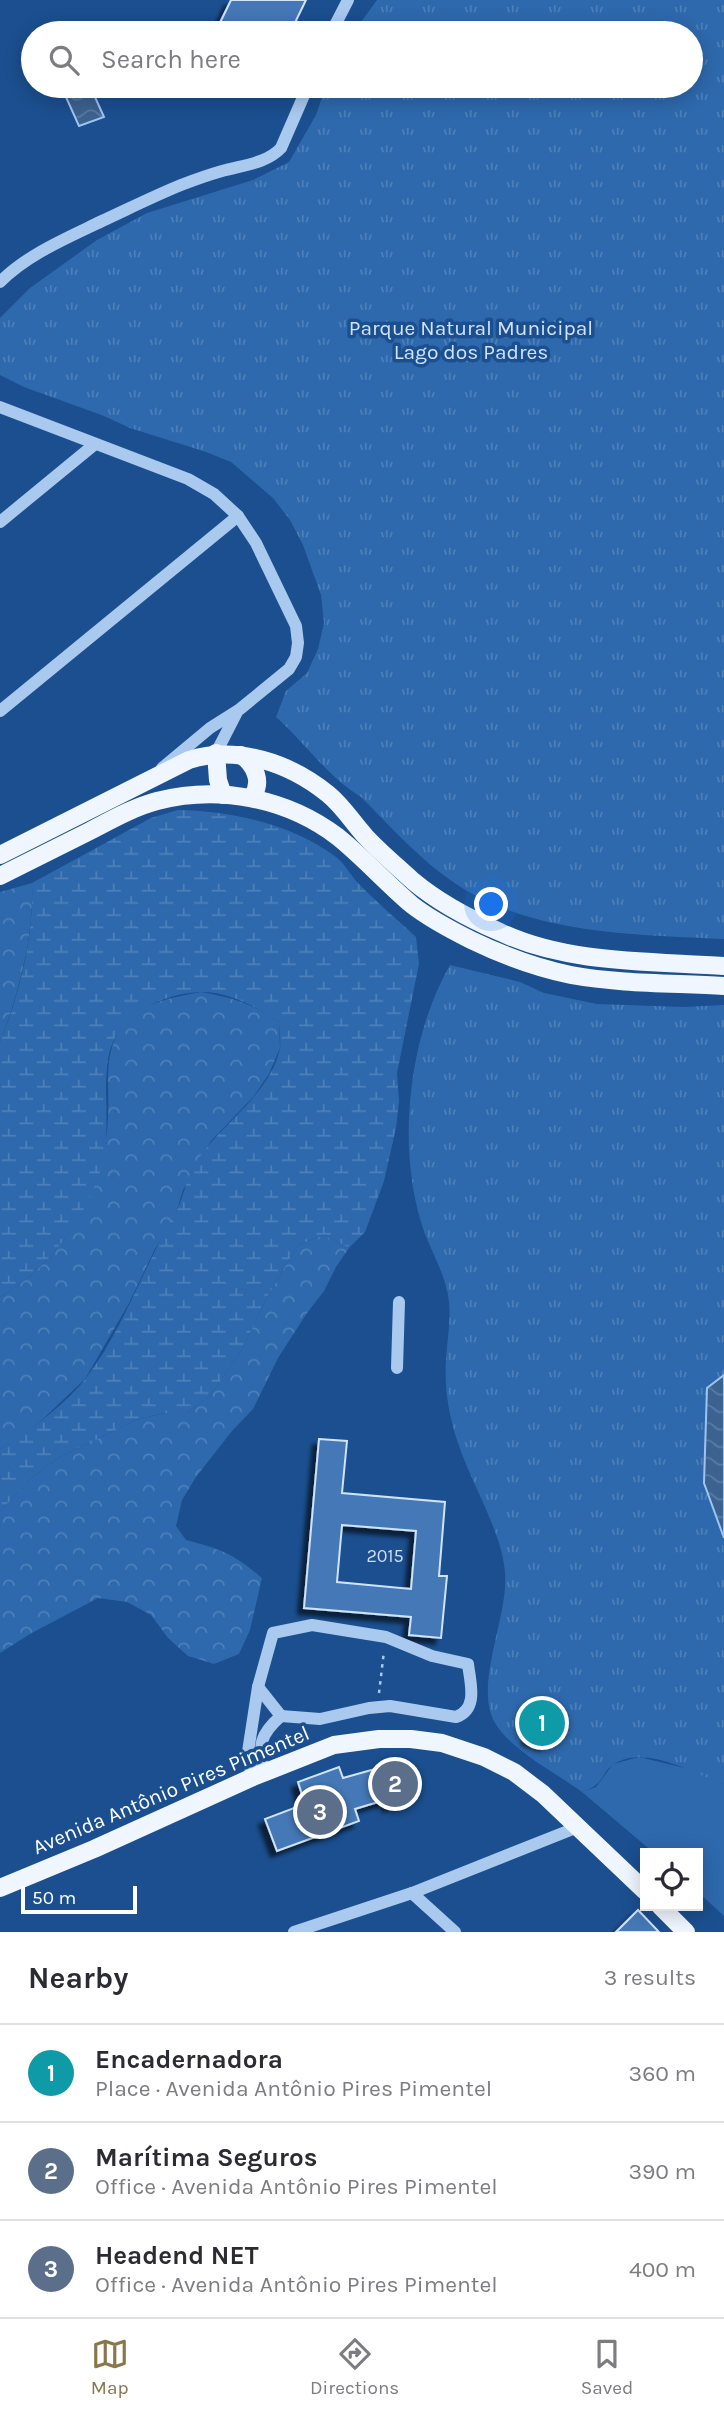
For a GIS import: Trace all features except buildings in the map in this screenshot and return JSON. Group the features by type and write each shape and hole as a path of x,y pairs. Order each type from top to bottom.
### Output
{"main road":[{"path":"220,745 251,763 257,780 257,791 252,797"},
{"path":"0,855 220,745"},
{"path":"220,745 218,780 223,794"},
{"path":"238,754 273,764 309,780 330,796 366,837 416,883 461,913 502,934 570,955 724,966"},
{"path":"0,876 155,801 186,795 223,794 252,797 300,813 324,827 414,906 438,922 495,951 532,965 572,975 724,986"},
{"name":"Avenida Antônio Pires Pimentel","path":"0,1888 258,1775 338,1744 390,1739 442,1743 484,1757 514,1772 543,1794 640,1886"},
{"path":"665,1911 686,1932"}],"street":[{"path":"337,21 348,0"},
{"path":"0,282 31,258 61,241 136,205 181,185 275,155 281,148 303,98"},
{"path":"0,407 188,479 214,494 239,516 256,543 296,626 296,657 289,669 240,709 210,727 150,778"},
{"path":"0,522 95,444"},
{"path":"0,711 239,516"},
{"path":"220,745 240,709"},
{"path":"397,1368 399,1302"},
{"path":"312,1625 386,1637 432,1656 468,1664 472,1698 465,1714 457,1717 390,1706 320,1719 281,1716 268,1727 261,1742 258,1775 247,1758 258,1687 273,1633 312,1625"},
{"path":"258,1687 281,1716"},
{"path":"298,1931 412,1893 578,1827"},
{"path":"412,1893 456,1932"}],"path":[{"path":"378,1707 386,1637"}],"green space":[{"name":"Parque Natural Municipal Lago dos Padres","path":"377,0 724,0 724,939 614,932 541,920 506,909 473,894 442,874 410,847 361,797 327,770 276,717 286,691 307,673 318,649 324,623 321,595 303,545 290,520 273,498 231,462 130,428 0,375 0,318 30,288 97,240 147,213 253,180 289,162 316,115 322,98 703,98 703,21 362,21"},
{"path":"178,810 219,813 261,821 319,846 339,859 357,882 416,937 419,964 397,1073 399,1101 396,1128 384,1181 365,1232 349,1248 324,1235 298,1245 267,1297 243,1348 210,1396 187,1413 163,1413 136,1420 58,1458 34,1476 0,1511 0,1449 34,1426 86,1378 132,1300 176,1211 195,1164 266,1080 275,1065 280,1048 279,1022 251,1006 221,994 200,992 170,997 142,1010 130,1019 112,1044 108,1059 105,1146 99,1175 91,1194 72,1229 47,1260 0,1297 0,1042 14,1004 24,964 31,923 32,883 151,818"},
{"path":"32,883 31,923 24,964 0,1042 0,892"},
{"path":"450,965 520,982 544,993 597,1004 684,1007 724,1005 724,1784 670,1763 640,1757 614,1764 595,1786 582,1792 512,1743 495,1723 489,1707 490,1670 505,1590 503,1557 452,1423 446,1381 449,1302 444,1281 421,1222 410,1158 411,1091 416,1057 436,993"},
{"path":"201,992 242,1002 279,1022 280,1048 269,1074 254,1096 211,1141 183,1190 175,1216 155,1249 128,1305 85,1379 44,1418 0,1449 0,1297 23,1282 43,1264 77,1220 90,1196 105,1144 110,1053 118,1033 125,1023 143,1008"},
{"path":"324,1235 349,1248 324,1291 278,1358 253,1409 196,1477 182,1500 176,1526 186,1540 227,1553 262,1578 250,1630 239,1654 214,1664 188,1656 168,1638 151,1615 127,1602 98,1598 0,1653 0,1511 34,1476 58,1458 136,1420 164,1413 187,1413 210,1396 243,1348 267,1297 298,1245"},
{"path":"639,1757 693,1770 724,1784 724,1916 703,1897 703,1848 648,1848 582,1792 596,1787 613,1764"}],"water":[{"path":"66,98 95,98 104,117 79,126"},
{"path":"724,1375 724,1538 704,1483 707,1388"}],"place":[{"name":"Encadernadora","path":"542,1723"},
{"name":"Marítima Seguros","path":"395,1784"},
{"name":"Headend NET","path":"320,1812"}]}
